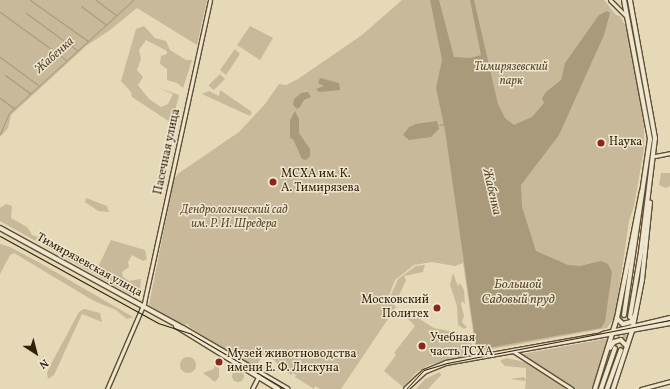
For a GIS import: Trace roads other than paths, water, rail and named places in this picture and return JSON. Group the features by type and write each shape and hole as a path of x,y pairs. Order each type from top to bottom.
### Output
{"main road":[{"path":"630,0 654,124 655,156 630,317"},
{"path":"624,316 649,156 648,123 625,1"},
{"path":"613,389 632,331 635,317 649,234 651,177"},
{"path":"595,389 610,348 615,329 637,208 646,179"},
{"name":"Тимирязевская улица","path":"0,228 169,321 259,375 288,389"},
{"path":"600,335 615,329 670,318"},
{"path":"406,389 424,372 439,366 600,335 613,335 670,323"},
{"path":"602,389 615,348"},
{"path":"607,389 621,350"},
{"name":"Тимирязевская улица","path":"259,375 278,389"}],"street":[{"name":"Пасечная улица","path":"107,389 142,307 210,0"},
{"path":"610,0 629,22"},
{"path":"618,8 624,9 625,1"},
{"path":"655,156 670,153"},
{"path":"617,318 624,324 631,322 635,317"},
{"path":"610,348 614,342 621,340 626,342 627,347"},
{"path":"513,351 572,389"},
{"path":"252,389 259,375"},
{"path":"641,389 670,381"}],"water":[{"name":"Большой Садовый пруд","path":"430,0 439,0 454,57 470,58 481,55 470,0 474,0 498,104 505,118 514,125 532,117 539,109 544,103 542,98 546,92 561,80 565,63 599,15 607,11 610,13 604,35 559,135 521,185 522,207 536,251 568,265 580,266 601,261 608,264 612,272 605,322 601,328 487,348 479,349 476,346 445,130 436,88 442,60"},
{"path":"320,78 339,83 340,90 319,92 316,89 324,86 318,83"},
{"path":"308,92 311,97 304,100 297,109 293,105 294,99 301,93"},
{"path":"295,111 299,119 299,133 310,149 310,156 306,160 302,159 293,139 290,138 290,120"},
{"path":"437,121 439,129 431,137 409,140 403,135 409,127 416,124"}],"waterway":[{"path":"30,0 88,41"},
{"path":"96,0 116,15"},
{"name":"Жабенка","path":"0,134 9,113 133,0"},
{"path":"81,6 106,25"},
{"path":"0,12 66,60"},
{"path":"26,13 77,50"},
{"path":"0,57 38,85"},
{"path":"5,75 30,93"},
{"path":"0,98 14,108"},
{"path":"439,125 444,124"}],"tunnel":[{"path":"615,348 624,315"},
{"path":"621,350 630,317"}],"tram line":[{"path":"0,236 158,323 191,334 285,389"},
{"path":"406,389 424,370 447,363 670,320"}],"place":[{"name":"Наука","path":"601,143"},
{"name":"МСХА им. К. А. Тимирязева","path":"273,182"},
{"name":"Московский Политех","path":"437,308"},
{"name":"Учебная часть ТСХА","path":"422,346"},
{"name":"Музей животноводства имени Е. Ф. Лискуна","path":"219,362"}],"park label":[{"name":"Тимирязевский парк","path":"511,75"},
{"name":"Дендрологический сад им. Р. И. Шредера","path":"234,218"}]}
